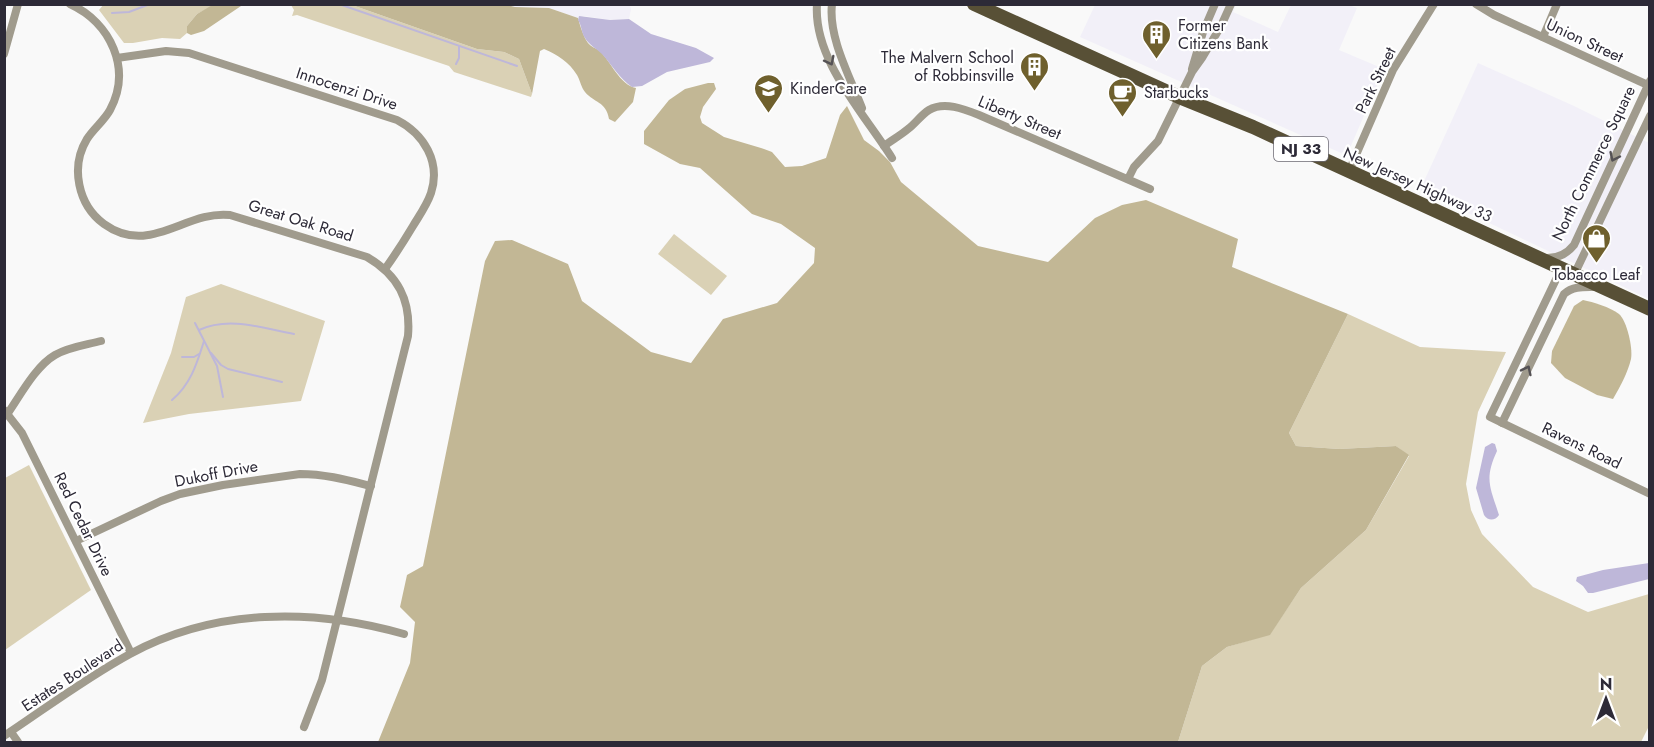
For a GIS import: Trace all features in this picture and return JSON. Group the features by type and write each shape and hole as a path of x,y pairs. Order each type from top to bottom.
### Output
{"main road":[{"name":"New Jersey Highway 33","path":"974,4 1349,171 1650,309"}],"street":[{"path":"4,54 18,4"},
{"name":"Great Oak Road","path":"70,4 100,24 108,35 117,58 119,77 114,100 102,121 87,139 82,149 78,170 81,193 86,204 100,220 119,232 140,236 153,235 212,214 230,214 367,257 385,269 394,280 405,301 409,325 408,336 322,680 304,727"},
{"path":"817,4 817,23 824,50 839,79 892,158"},
{"path":"831,4 834,34 865,117"},
{"path":"1192,72 1203,32 1215,4"},
{"path":"1128,179 1134,167 1158,141 1192,72 1232,4"},
{"name":"Park Street","path":"1349,171 1393,70 1434,4"},
{"name":"Union Street","path":"1476,4 1494,15 1649,84"},
{"path":"1543,37 1557,4"},
{"name":"Innocenzi Drive","path":"117,58 166,51 189,53 407,125 423,140 428,150 434,172 433,183 427,202 385,269"},
{"name":"North Commerce Square","path":"1532,255 1553,258 1569,252 1649,84"},
{"name":"Liberty Street","path":"884,146 910,128 929,110 950,106 979,115 1150,189"},
{"name":"North Commerce Square","path":"1502,423 1490,417 1650,116"},
{"path":"1502,423 1564,294 1570,289 1579,287 1602,287"},
{"path":"6,412 47,360 66,350 101,341"},
{"name":"Red Cedar Drive","path":"6,412 22,433 131,653"},
{"name":"Ravens Road","path":"1502,423 1650,494"},
{"name":"Dukoff Drive","path":"76,541 161,501 200,489 300,474 336,477 371,486"},
{"name":"Estates Boulevard","path":"8,734 131,653 175,634 221,622 280,616 316,617 364,624 404,634"},
{"path":"8,734 18,742"}],"shaded area":[{"path":"104,4 214,5 197,14 187,26 187,33 180,39 162,38 124,43 99,10"},
{"path":"214,4 247,5 241,6 204,31 191,35 187,33 187,26 197,14"},
{"path":"503,4 515,7 549,8 578,18 588,43 600,51 625,82 636,88 633,102 615,122 609,119 602,105 588,96 582,88 577,75 570,66 558,56 544,49 540,51 532,94 519,59 504,52 477,49 352,5"},
{"path":"629,4 631,9 629,19 610,20 584,16 578,18 549,8 503,5"},
{"path":"291,5 352,5 477,49 504,52 519,59 532,94 531,97 454,72 449,66 297,15 292,16 294,10"},
{"path":"1095,5 1236,5 1233,12 1278,32 1291,5 1349,5 1357,8 1339,50 1384,69 1350,148 1341,153 1080,37"},
{"path":"579,16 610,20 629,19 651,34 696,48 714,58 710,62 667,72 642,86 632,87 584,36 578,20"},
{"path":"1478,63 1649,143 1649,299 1420,190"},
{"path":"714,83 716,89 703,107 700,117 702,123 724,137 772,152 785,167 802,166 826,158 840,115 847,106 864,140 890,162 901,182 978,246 1048,262 1095,218 1122,205 1146,200 1238,239 1232,267 1348,314 1289,433 1296,446 1339,449 1396,446 1409,455 1366,530 1301,588 1270,635 1227,647 1202,666 1178,742 378,742 410,663 415,622 400,607 407,575 423,566 485,261 495,241 512,240 568,264 582,301 651,352 691,363 723,319 777,303 814,263 815,248 781,224 752,214 700,168 680,164 644,144 644,131 669,100 685,89"},
{"path":"674,234 727,276 711,295 658,254"},
{"path":"221,284 325,321 301,401 189,414 143,423 171,353 186,297"},
{"path":"1583,300 1615,311 1622,317 1627,328 1631,359 1613,399 1597,395 1565,378 1551,363 1552,351 1574,306"},
{"path":"1348,314 1420,347 1506,352 1478,412 1466,484 1471,510 1482,534 1533,587 1588,612 1649,594 1649,726 1641,742 1178,742 1202,666 1227,647 1270,634 1301,588 1366,530 1409,456 1396,446 1339,449 1296,446 1289,433"},
{"path":"1492,443 1495,444 1497,451 1491,469 1490,483 1499,515 1492,520 1484,515 1476,488 1485,447"},
{"path":"29,465 91,590 5,650 5,478"},
{"path":"1649,563 1649,579 1593,593 1588,593 1576,581 1577,577 1603,570"}],"waterway":[{"path":"112,13 129,12 150,4"},
{"path":"339,4 517,66"},
{"path":"456,64 459,58 459,47"},
{"path":"195,323 217,366 223,397"},
{"path":"199,330 222,324 246,324 294,334"},
{"path":"172,400 189,380 204,341"},
{"path":"211,353 221,365 228,369 282,382"},
{"path":"182,357 194,357 199,354"}],"place":[{"name":"Former Citizens Bank","path":"1157,60"},
{"name":"The Malvern School of Robbinsville","path":"1035,92"},
{"name":"KinderCare","path":"769,114"},
{"name":"Starbucks","path":"1123,118"},
{"name":"Tobacco Leaf","path":"1596,264"}]}
